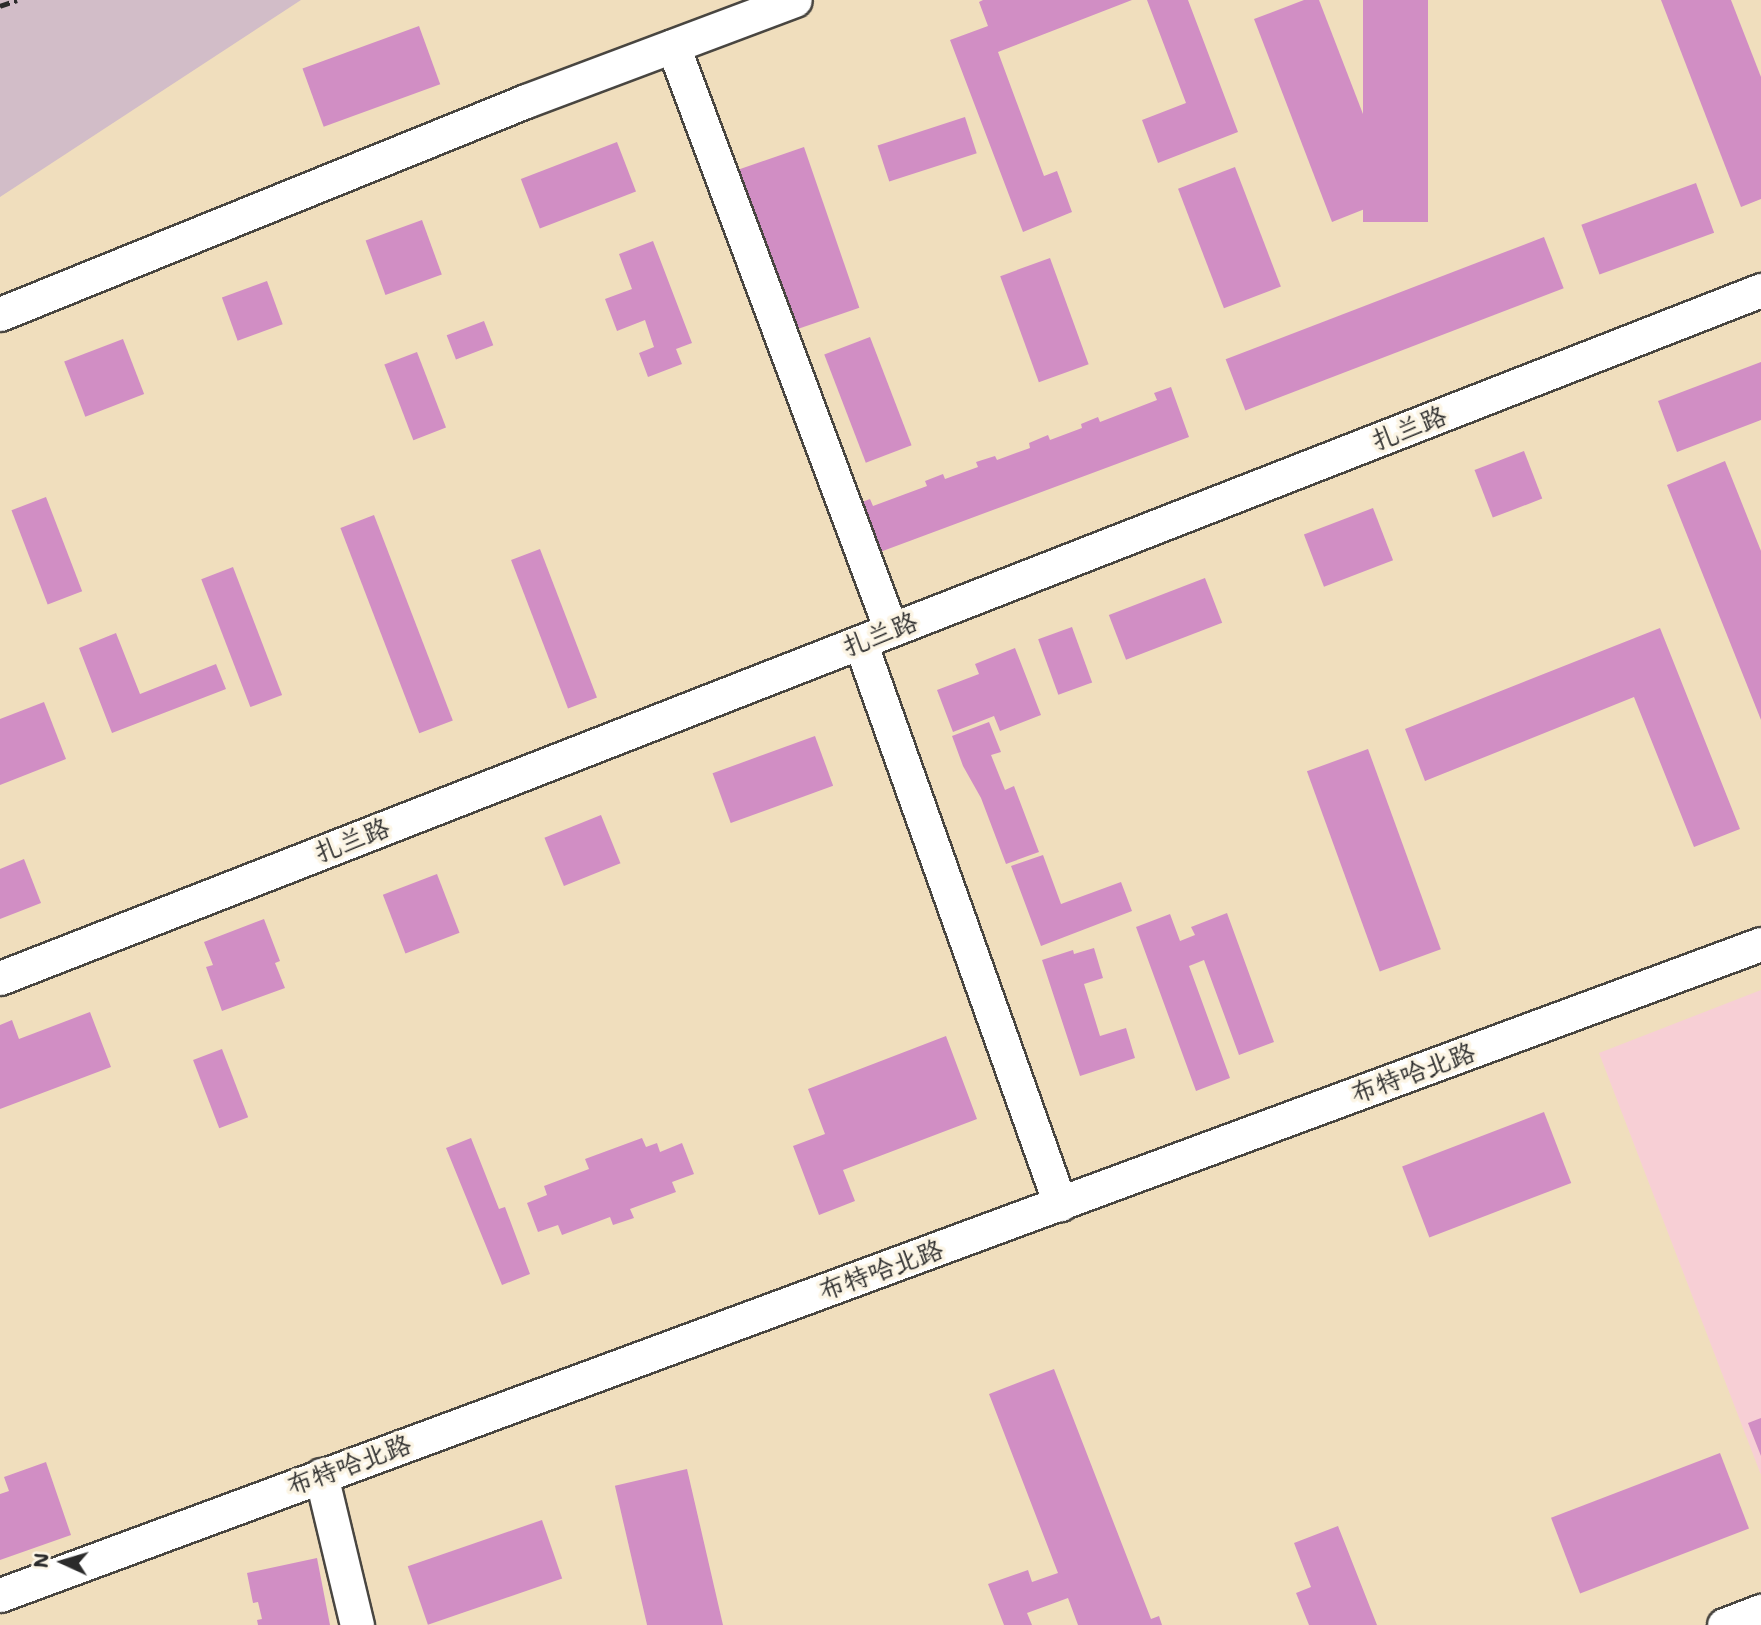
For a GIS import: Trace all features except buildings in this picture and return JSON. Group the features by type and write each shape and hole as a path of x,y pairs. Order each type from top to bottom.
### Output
{"street":[{"path":"0,314 526,101 795,0"},
{"path":"673,46 891,630"},
{"name":"扎兰路","path":"0,978 1761,290"},
{"path":"860,642 1060,1204"},
{"name":"布特哈北路","path":"0,1595 1761,944"},
{"path":"321,1475 357,1625"},
{"path":"1724,1625 1761,1611"}],"shaded area":[{"path":"0,0 301,0 0,197"},
{"path":"1761,990 1761,1475 1599,1053"}],"railway":[{"path":"0,6 17,0"}]}
